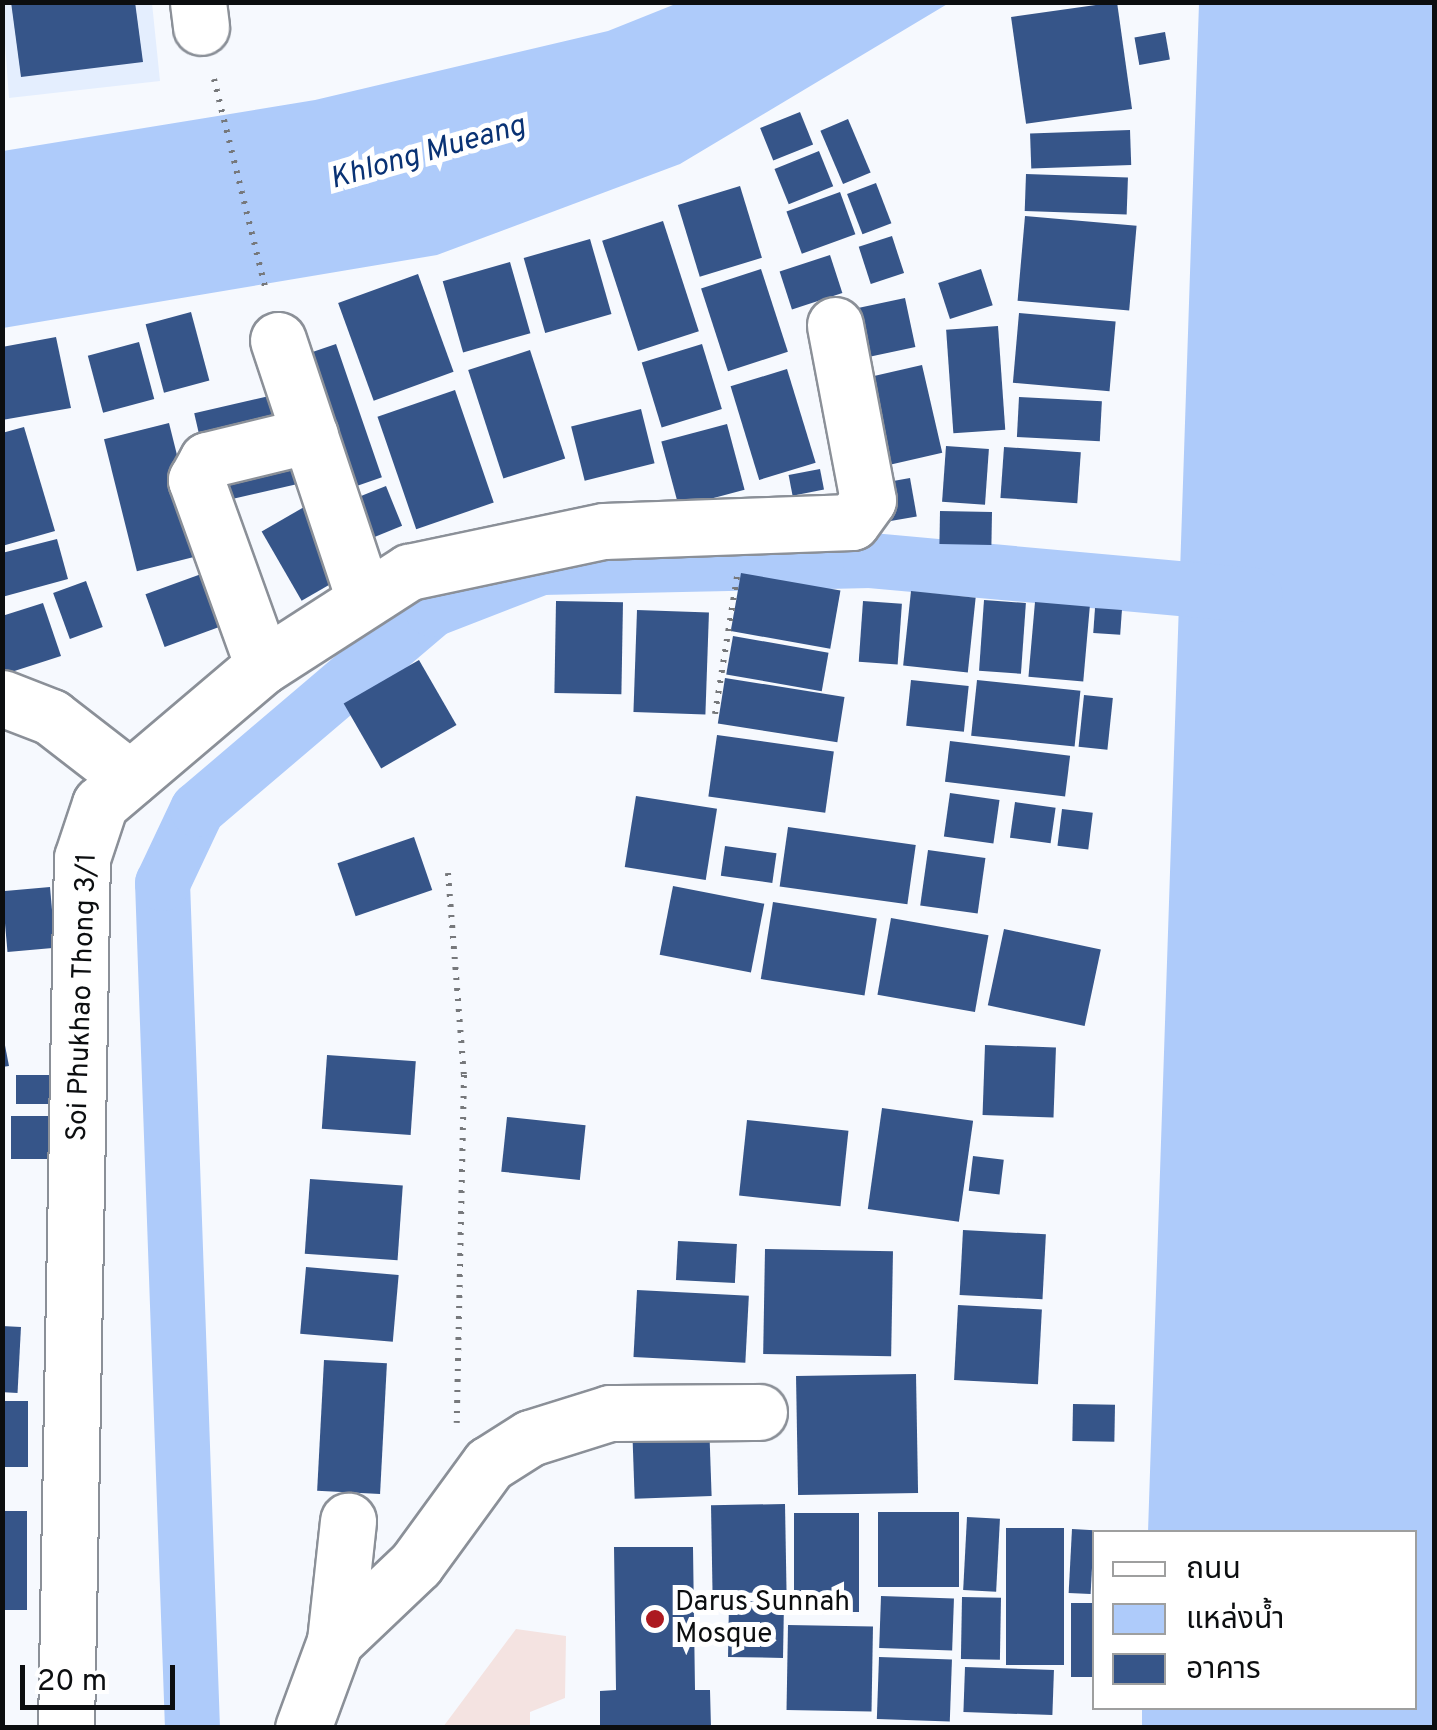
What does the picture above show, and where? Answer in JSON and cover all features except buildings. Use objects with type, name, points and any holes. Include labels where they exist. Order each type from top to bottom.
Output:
[{"type":"street","name":"Soi Phukhao Thong 3/1","points":[[66,1728],[82,858],[100,804],[262,666],[363,596],[409,572],[604,531],[852,522],[868,500],[836,326]]},
{"type":"street","points":[[278,340],[363,596]]},
{"type":"street","points":[[262,666],[196,480],[206,460],[310,435]]},
{"type":"street","points":[[2,698],[51,717],[130,778]]},
{"type":"street","points":[[335,1640],[416,1564],[456,1500],[488,1464],[568,1422],[610,1412],[759,1412]]},
{"type":"street","points":[[303,1728],[335,1640],[348,1521]]},
{"type":"path","points":[[200,15],[278,340]]},
{"type":"path","points":[[715,714],[739,562]]},
{"type":"path","points":[[448,873],[464,1075],[456,1500]]},
{"type":"shaded area","points":[[2,3],[152,3],[160,81],[9,98]]},
{"type":"shaded area","points":[[516,1629],[566,1636],[565,1698],[530,1712],[530,1727],[443,1727]]},
{"type":"water","name":"Khlong Mueang","points":[[678,3],[949,3],[680,164],[437,255],[3,328],[3,151],[315,100],[608,31]]},
{"type":"water","points":[[1199,3],[1434,3],[1434,1727],[1142,1727],[1142,1710],[1417,1710],[1417,1530],[1148,1530]]},
{"type":"waterway","points":[[192,1728],[162,883],[197,809],[432,609],[541,567],[870,560],[1254,595]]},
{"type":"place","name":"Darus Sunnah Mosque","points":[[655,1619]]}]
